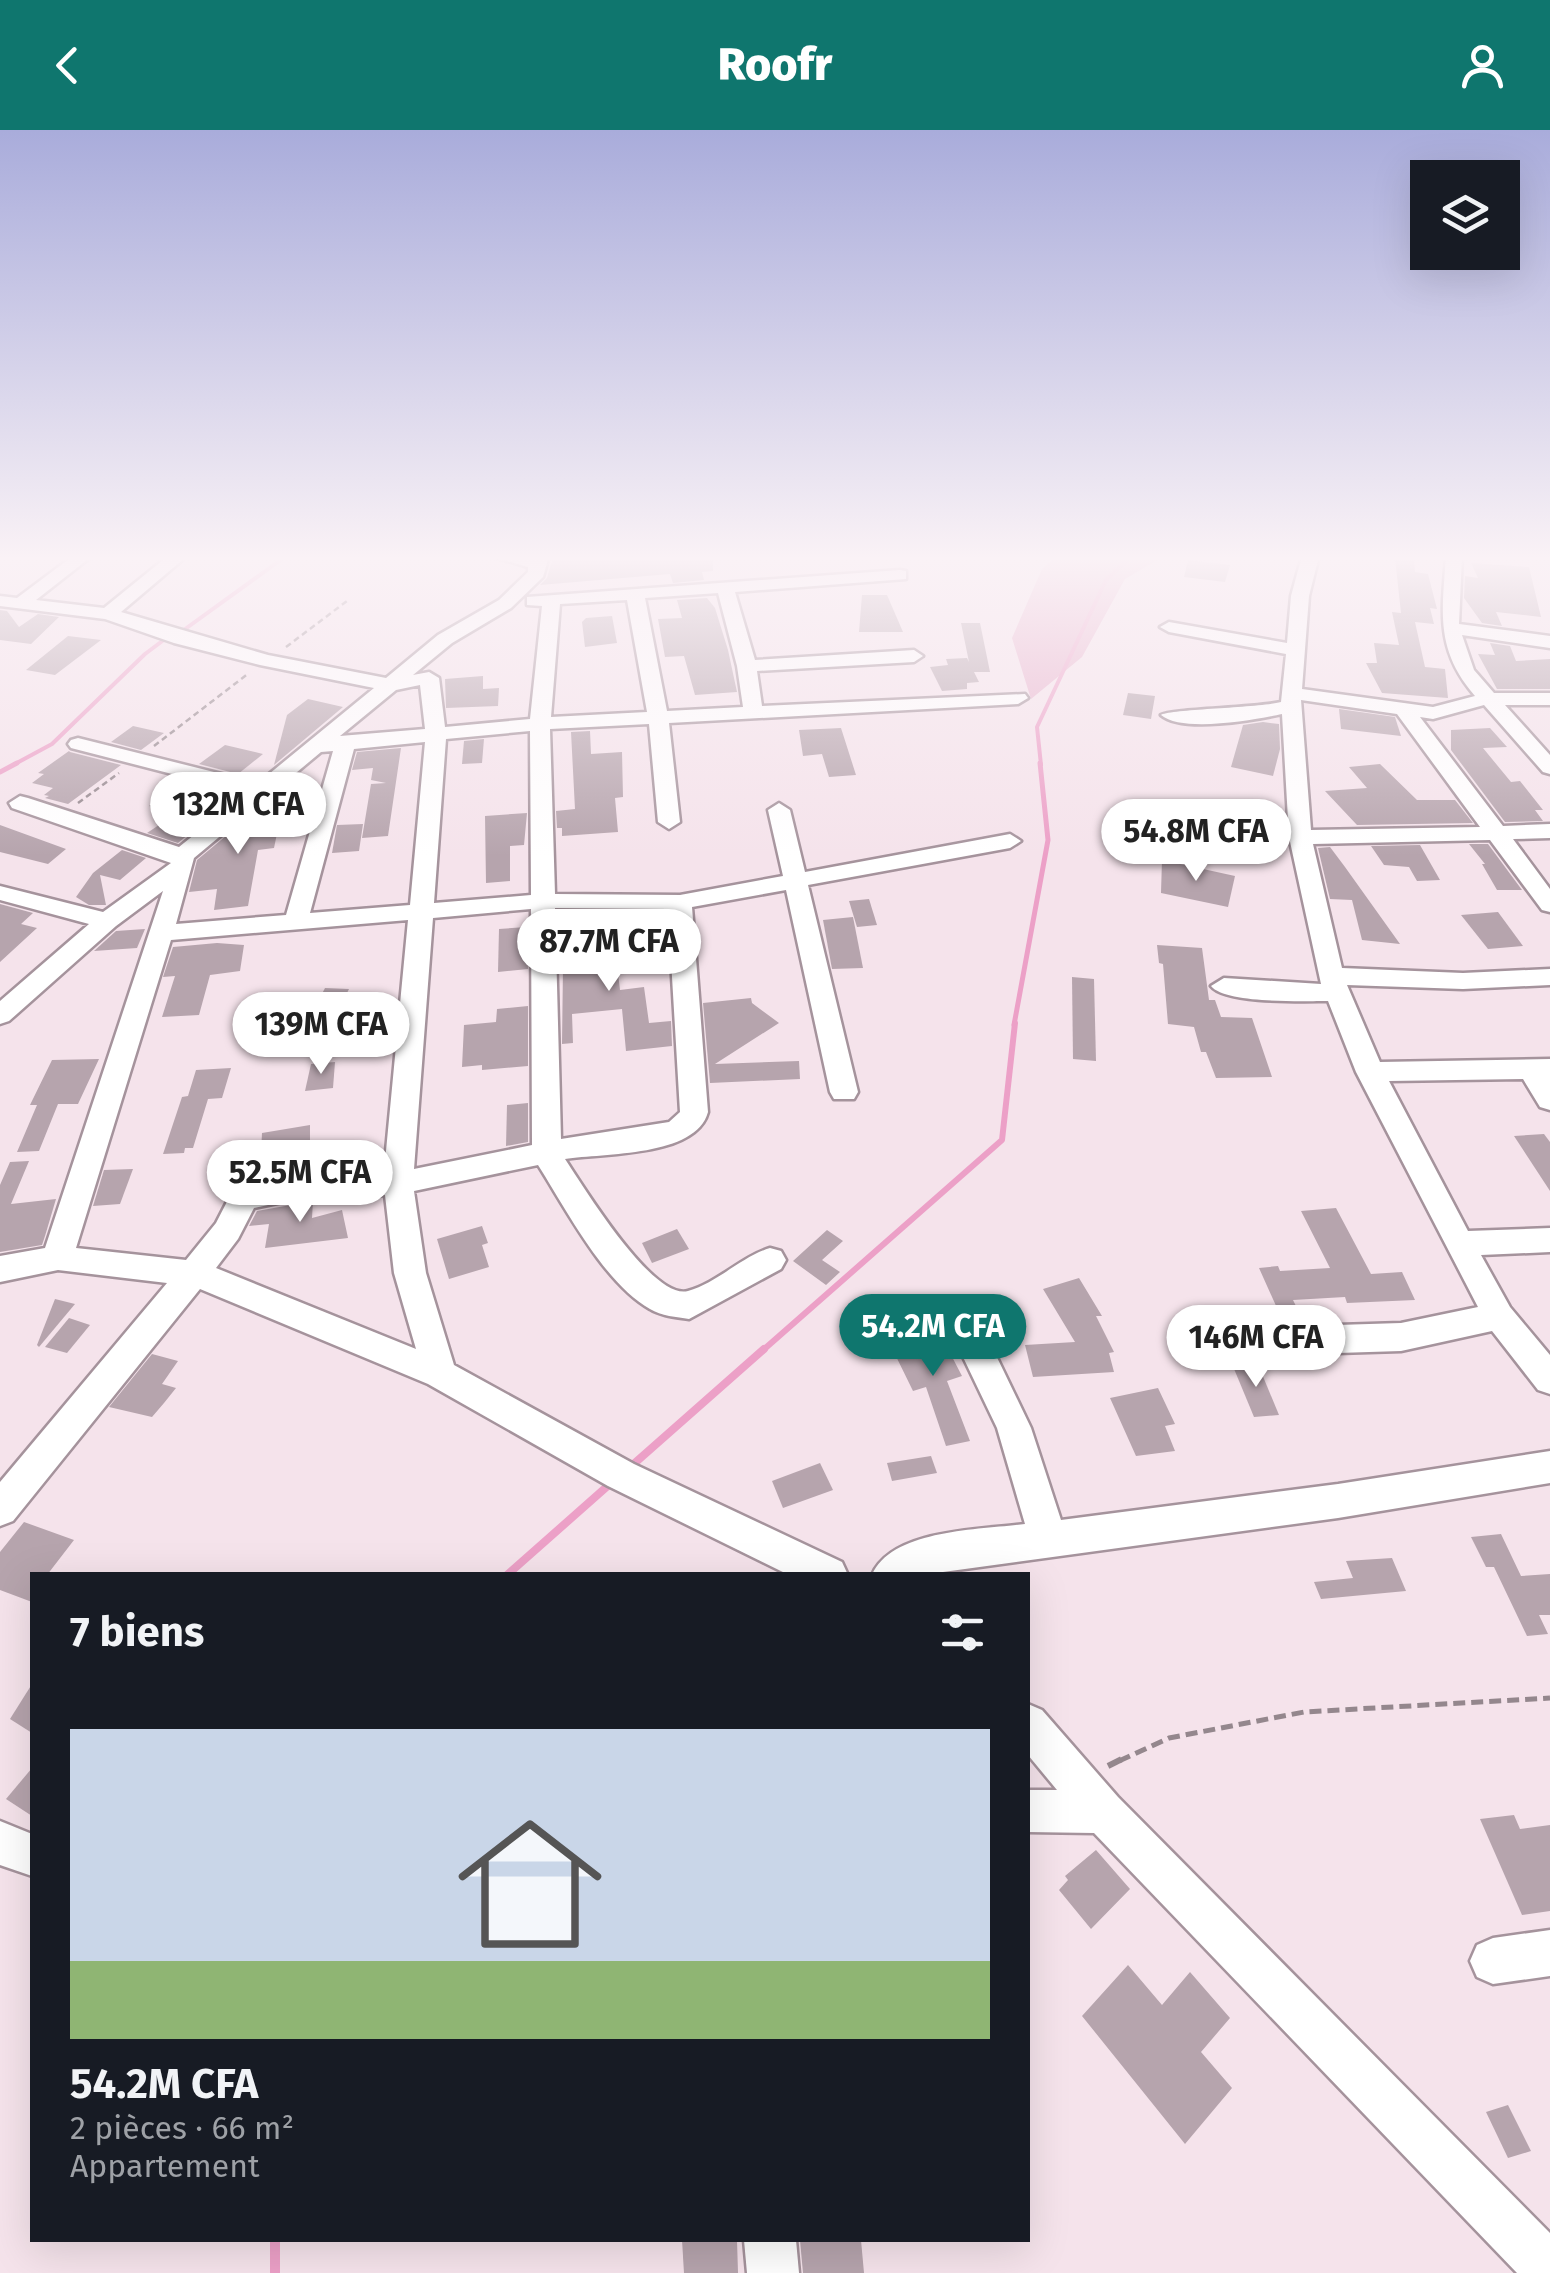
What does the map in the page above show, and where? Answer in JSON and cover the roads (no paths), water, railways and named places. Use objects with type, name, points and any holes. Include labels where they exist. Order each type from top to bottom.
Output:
[{"type":"street","points":[[251,656],[389,686],[429,678],[436,734],[398,1182],[410,1273],[440,1374]]},
{"type":"street","points":[[4,1006],[426,656]]},
{"type":"street","points":[[546,656],[540,724],[547,1155],[597,1232],[631,1273],[661,1300],[690,1306],[770,1260]]},
{"type":"street","points":[[647,656],[658,717],[668,822]]},
{"type":"street","points":[[745,656],[753,711]]},
{"type":"street","points":[[748,666],[914,656]]},
{"type":"street","points":[[1294,656],[1292,699],[1300,837],[1335,984],[1370,1072],[1459,1244],[1499,1316],[1550,1380]]},
{"type":"street","points":[[1460,656],[1465,672],[1485,699],[1550,768]]},
{"type":"street","points":[[319,746],[540,724],[1018,698]]},
{"type":"street","points":[[1171,715],[1226,719],[1254,716],[1292,699],[1433,712],[1485,699],[1550,699]]},
{"type":"street","points":[[1405,711],[1550,904]]},
{"type":"street","points":[[296,921],[346,741]]},
{"type":"street","points":[[78,744],[260,790]]},
{"type":"street","points":[[20,803],[183,861]]},
{"type":"street","points":[[779,810],[844,1092]]},
{"type":"street","points":[[1300,837],[1550,831]]},
{"type":"street","points":[[163,933],[542,901],[680,902],[1010,841]]},
{"type":"street","points":[[58,1258],[183,861]]},
{"type":"street","points":[[0,894],[108,920]]},
{"type":"street","points":[[0,1509],[194,1273],[227,1230],[243,1200],[264,1191],[398,1182],[588,1145],[675,1134],[691,1123],[691,1059],[680,902]]},
{"type":"street","points":[[1224,986],[1286,993],[1335,984],[1550,977]]},
{"type":"street","points":[[1370,1072],[1541,1069],[1550,1100]]},
{"type":"street","points":[[1459,1244],[1550,1240]]},
{"type":"street","points":[[6,1275],[58,1258],[194,1273],[440,1374],[621,1475],[822,1572]]},
{"type":"street","points":[[1274,1342],[1401,1336],[1499,1316]]},
{"type":"street","points":[[980,1356],[1014,1428],[1048,1538]]},
{"type":"street","points":[[894,1572],[910,1559],[1338,1501],[1550,1467]]},
{"type":"street","points":[[1030,1726],[1089,1796],[1550,2270]]},
{"type":"street","points":[[1030,1811],[1089,1796]]},
{"type":"street","points":[[0,1843],[30,1854]]},
{"type":"street","points":[[1494,1961],[1550,1953]]},
{"type":"street","points":[[770,2242],[773,2273]]},
{"type":"waterway","points":[[13,765],[52,744],[143,656]]},
{"type":"waterway","points":[[1041,765],[1037,727],[1070,656]]},
{"type":"waterway","points":[[0,772],[17,763]]},
{"type":"waterway","points":[[1014,1025],[1048,840],[1040,763]]},
{"type":"waterway","points":[[761,1352],[1002,1140],[1015,1023]]},
{"type":"waterway","points":[[628,1469],[764,1349]]},
{"type":"waterway","points":[[510,1572],[611,1483]]},
{"type":"waterway","points":[[275,2242],[275,2273]]}]
